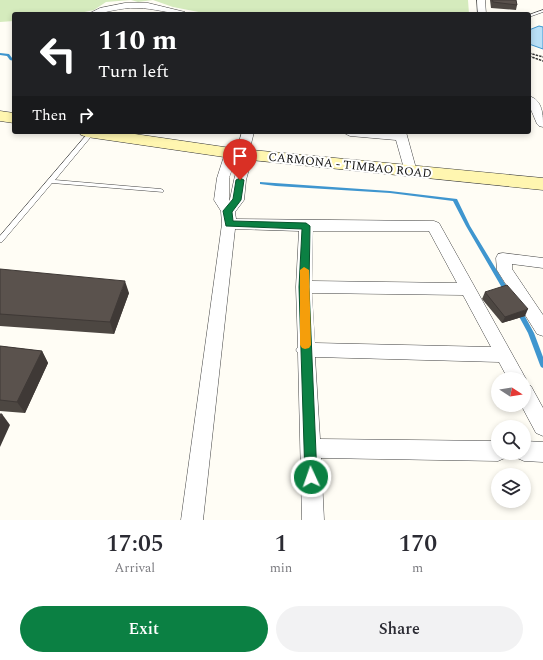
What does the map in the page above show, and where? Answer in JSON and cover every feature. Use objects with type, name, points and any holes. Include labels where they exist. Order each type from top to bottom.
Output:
[{"type":"main road","points":[[0,116],[12,118]]},
{"type":"main road","name":"CARMONA - TIMBAO ROAD","points":[[103,134],[240,154],[543,184]]},
{"type":"street","points":[[481,0],[482,12]]},
{"type":"street","points":[[127,12],[133,4]]},
{"type":"street","points":[[96,12],[112,5],[133,4],[147,4],[158,10],[170,12]]},
{"type":"street","points":[[531,100],[536,104],[542,121]]},
{"type":"street","points":[[228,218],[221,200],[223,178],[240,154],[247,134]]},
{"type":"street","points":[[384,134],[401,135],[411,172]]},
{"type":"street","points":[[192,520],[228,218],[237,200],[240,180],[240,154]]},
{"type":"street","points":[[228,218],[306,226],[434,226],[512,372]]},
{"type":"street","points":[[306,226],[304,287],[313,520]]},
{"type":"street","points":[[543,262],[503,258],[505,270],[537,312],[543,328]]},
{"type":"street","points":[[304,287],[468,289]]},
{"type":"street","points":[[306,350],[503,355]]},
{"type":"street","points":[[531,405],[543,427]]},
{"type":"street","points":[[310,448],[491,451]]},
{"type":"street","points":[[531,451],[543,452]]},
{"type":"lane","points":[[531,15],[543,11]]},
{"type":"lane","points":[[0,240],[87,134]]},
{"type":"lane","points":[[49,181],[161,191]]},
{"type":"path","points":[[531,54],[543,57]]},
{"type":"path","points":[[531,57],[543,61]]},
{"type":"green space","points":[[0,0],[131,0],[106,2],[94,10],[84,12],[12,12],[12,21],[0,22]]},
{"type":"green space","points":[[131,0],[153,0],[138,2]]},
{"type":"green space","points":[[153,0],[468,0],[469,12],[199,12],[173,7]]},
{"type":"water","points":[[539,26],[543,27],[543,49],[531,45],[531,29]]},
{"type":"building","points":[[492,0],[516,0],[517,5],[493,2]]},
{"type":"building","points":[[0,269],[125,281],[110,322],[0,314]]},
{"type":"building","points":[[507,285],[528,309],[505,317],[485,292]]},
{"type":"building","points":[[0,346],[42,351],[17,402],[0,400]]},
{"type":"waterway","points":[[0,54],[8,55],[12,59]]},
{"type":"waterway","points":[[262,183],[390,192],[455,200],[468,226],[507,292]]},
{"type":"waterway","points":[[519,311],[531,333],[543,365]]},
{"type":"slow traffic","points":[[304,270],[305,345]]},
{"type":"route","points":[[240,180],[237,200],[228,211],[229,224],[306,226],[304,287],[311,477]]}]
